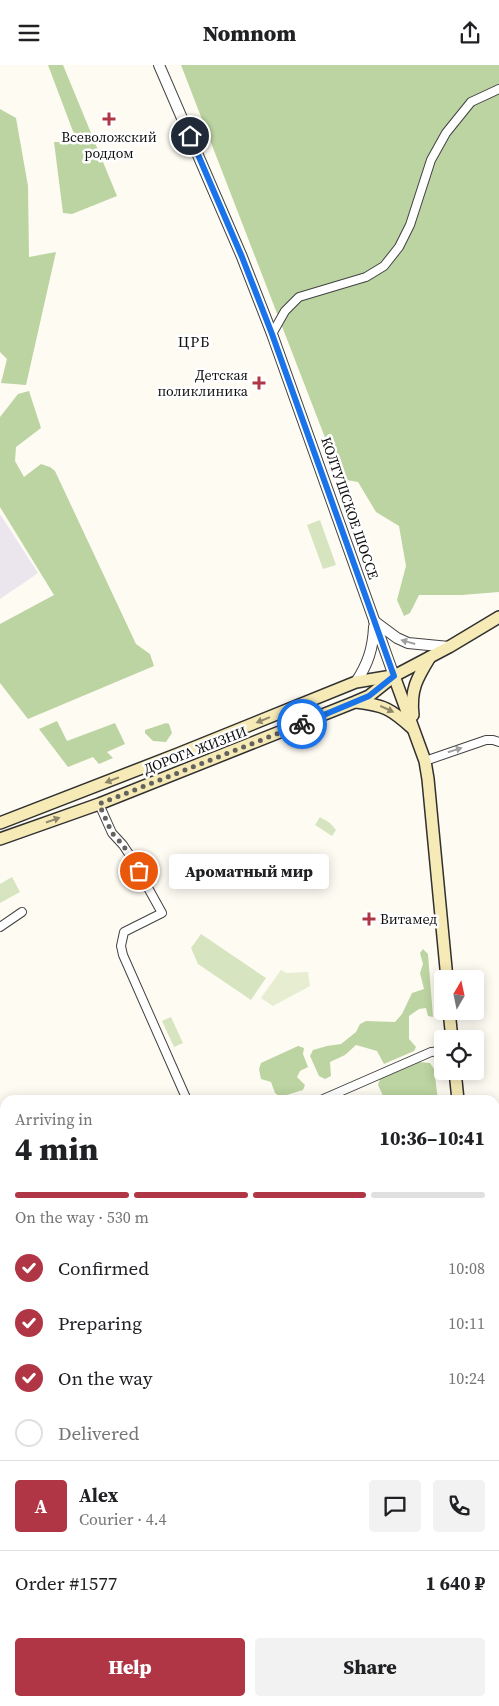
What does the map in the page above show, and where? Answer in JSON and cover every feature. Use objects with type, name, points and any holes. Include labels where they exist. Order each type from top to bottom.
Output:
[{"type":"main road","name":"ДОРОГА ЖИЗНИ","points":[[0,839],[99,804],[369,696],[394,676],[449,647],[499,617]]},
{"type":"main road","points":[[414,729],[413,689],[417,677],[430,657]]},
{"type":"main road","name":"ДОРОГА ЖИЗНИ","points":[[0,823],[356,682],[394,676]]},
{"type":"main road","name":"КОЛТУШСКОЕ ШОССЕ","points":[[394,676],[425,761],[435,837],[446,970]]},
{"type":"main road","points":[[355,702],[376,704],[386,708],[397,714],[414,729]]},
{"type":"main road","points":[[456,1080],[457,1095]]},
{"type":"street","name":"КОЛТУШСКОЕ ШОССЕ","points":[[159,65],[242,257],[272,334],[394,676]]},
{"type":"street","points":[[272,334],[285,311],[299,297],[366,277],[384,266],[399,247],[410,225],[432,160],[446,133],[471,102],[499,89]]},
{"type":"street","points":[[374,621],[397,638],[408,643],[449,647]]},
{"type":"street","points":[[356,682],[365,669],[371,654],[374,621]]},
{"type":"street","points":[[425,761],[486,740],[499,742]]},
{"type":"street","points":[[99,804],[112,833],[131,857],[162,913],[124,932],[121,946],[123,955],[185,1095]]},
{"type":"street","points":[[0,927],[22,912]]},
{"type":"street","points":[[332,1095],[434,1052]]},
{"type":"shaded area","points":[[0,514],[38,573],[0,599]]},
{"type":"green space","points":[[48,65],[63,65],[117,196],[72,214],[63,213],[54,142],[77,142]]},
{"type":"green space","points":[[181,65],[499,65],[499,592],[462,595],[419,595],[410,613],[404,616],[397,600],[406,566],[399,526],[376,512],[358,482],[341,479]]},
{"type":"green space","points":[[0,109],[16,118],[28,186],[29,257],[56,252],[26,385],[1,383],[7,359],[0,352]]},
{"type":"green space","points":[[29,391],[41,428],[16,447],[15,461],[24,477],[41,464],[55,471],[136,644],[150,654],[154,666],[28,719],[0,683],[0,624],[54,595],[0,507],[0,417],[18,394]]},
{"type":"green space","points":[[320,520],[336,565],[323,569],[307,525]]},
{"type":"green space","points":[[57,721],[67,741],[115,723],[125,744],[107,752],[113,758],[99,764],[93,757],[68,767],[39,729]]},
{"type":"green space","points":[[166,723],[169,724],[172,733],[166,742],[153,741],[145,733],[145,730]]},
{"type":"green space","points":[[320,817],[330,823],[336,830],[332,836],[315,825]]},
{"type":"green space","points":[[12,877],[20,892],[0,903],[0,884]]},
{"type":"green space","points":[[201,934],[266,978],[251,1000],[198,964],[191,948]]},
{"type":"green space","points":[[423,949],[428,954],[433,1017],[428,1016],[426,1008],[419,1009],[409,1016],[409,1039],[416,1047],[414,1051],[384,1064],[377,1051],[356,1045],[345,1055],[330,1062],[331,1076],[325,1079],[319,1076],[310,1056],[313,1050],[341,1044],[356,1032],[360,1024],[366,1021],[395,1022],[402,1014],[412,993],[424,989],[420,973],[423,964],[420,953]]},
{"type":"green space","points":[[281,970],[286,973],[308,972],[310,986],[273,1006],[261,998]]},
{"type":"green space","points":[[171,1017],[183,1043],[174,1047],[162,1021]]},
{"type":"green space","points":[[298,1046],[304,1048],[303,1054],[308,1067],[300,1071],[297,1077],[305,1085],[303,1090],[287,1095],[278,1095],[271,1082],[261,1079],[259,1069],[261,1063]]},
{"type":"green space","points":[[418,1062],[430,1063],[434,1069],[437,1095],[383,1095],[378,1085],[380,1079]]},
{"type":"way so far","points":[[139,871],[123,845],[112,833],[99,804],[302,724]]},
{"type":"place","name":"Всеволожский роддом","points":[[109,119]]},
{"type":"place","name":"Детская поликлиника","points":[[259,383]]},
{"type":"place","name":"Ароматный мир","points":[[139,871]]},
{"type":"place","name":"Витамед","points":[[369,919]]},
{"type":"district","name":"ЦРБ","points":[[194,342]]},
{"type":"route","points":[[190,136],[242,257],[272,334],[394,676],[369,696],[302,724]]}]
